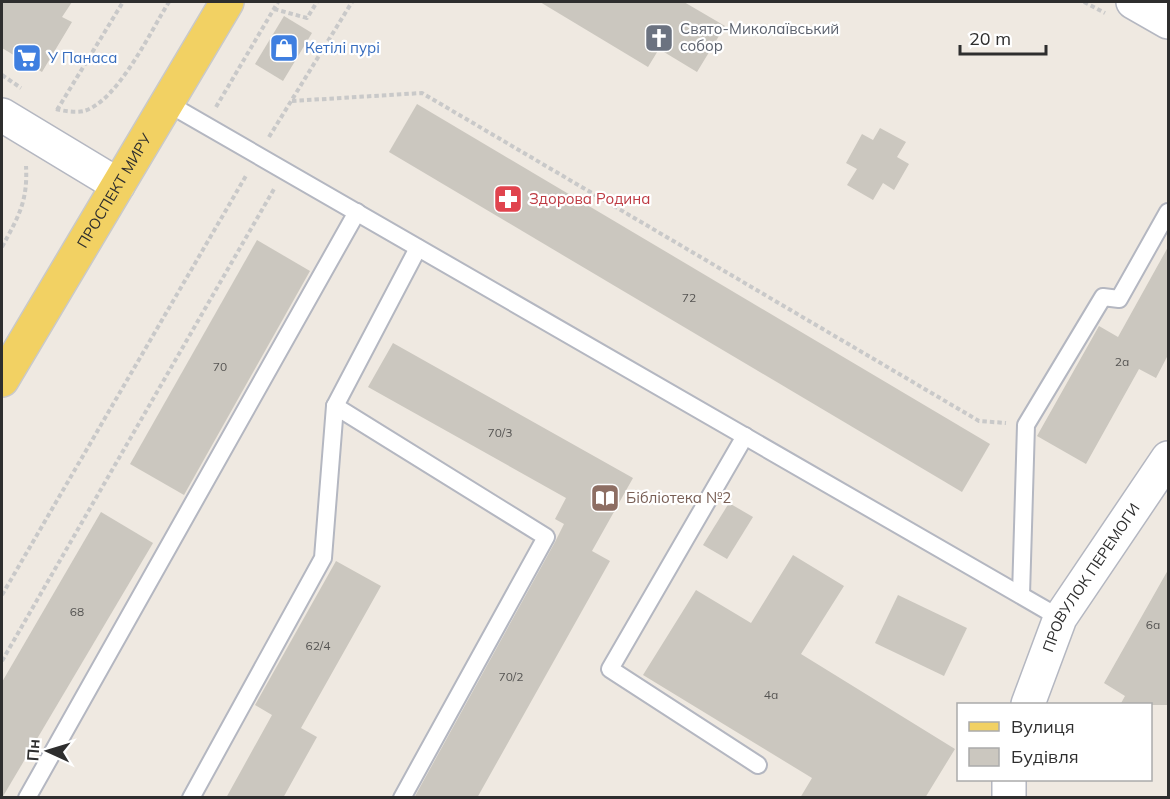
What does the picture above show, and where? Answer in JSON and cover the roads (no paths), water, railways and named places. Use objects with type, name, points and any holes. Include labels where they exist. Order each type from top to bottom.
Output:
[{"type":"main road","name":"ПРОСПЕКТ МИРУ","points":[[2,380],[227,2]]},
{"type":"street","points":[[1133,2],[1168,22]]},
{"type":"street","points":[[1154,2],[1168,10]]},
{"type":"street","points":[[2,115],[117,185]]},
{"type":"street","name":"ПРОВУЛОК ПЕРЕМОГИ","points":[[1029,703],[1060,618],[1168,458]]},
{"type":"street","points":[[1009,781],[1009,798]]},
{"type":"lane","points":[[167,103],[1060,618]]},
{"type":"lane","points":[[27,798],[357,212]]},
{"type":"lane","points":[[1021,595],[1026,425],[1103,297],[1119,298],[1168,212]]},
{"type":"lane","points":[[191,798],[323,558],[335,406],[418,248]]},
{"type":"lane","points":[[335,406],[546,537],[402,798]]},
{"type":"lane","points":[[745,436],[610,669],[758,765]]},
{"type":"place","name":"Свято-Миколаївський собор","points":[[659,38]]},
{"type":"place","name":"Кетілі пурі","points":[[284,48]]},
{"type":"place","name":"У Панаса","points":[[27,58]]},
{"type":"place","name":"Здорова Родина","points":[[508,199]]},
{"type":"place","name":"Бібліотека №2","points":[[605,498]]}]
